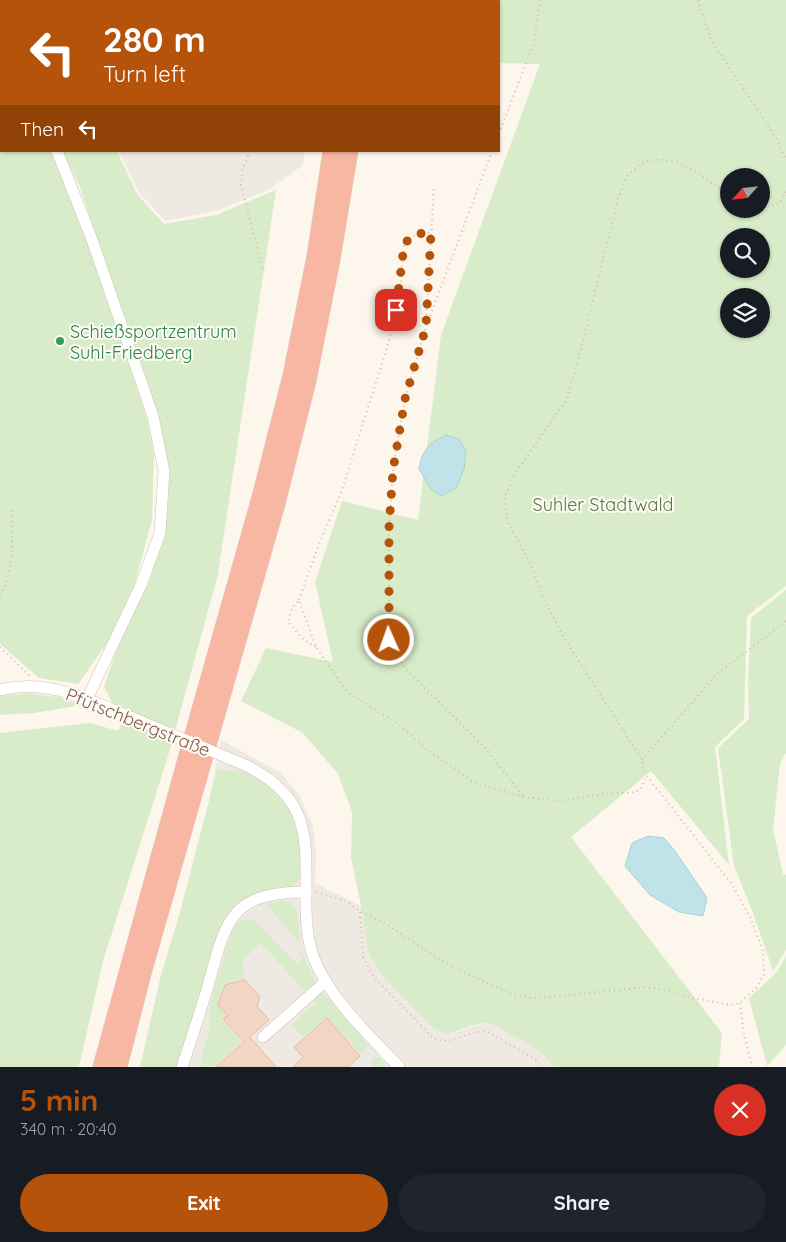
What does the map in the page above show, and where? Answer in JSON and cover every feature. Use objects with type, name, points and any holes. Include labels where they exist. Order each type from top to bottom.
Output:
[{"type":"highway","points":[[102,1067],[261,498],[292,375],[316,256],[332,152]]},
{"type":"highway","points":[[118,1067],[143,970],[276,504],[307,380],[331,260],[349,152]]},
{"type":"street","points":[[58,152],[91,237],[153,416],[164,472],[160,534],[141,584],[87,699]]},
{"type":"street","name":"Pfütschbergstraße","points":[[0,690],[49,687],[87,699],[245,765],[270,780],[282,790],[291,801],[303,828],[306,847],[306,922],[309,940],[318,969],[354,1018],[399,1067]]},
{"type":"street","points":[[182,1067],[201,1010],[222,935],[228,922],[238,910],[264,896],[284,892],[306,892]]},
{"type":"street","points":[[263,1037],[326,982]]},
{"type":"path","points":[[500,131],[534,42],[540,0]]},
{"type":"path","points":[[698,0],[711,40],[780,144],[786,160]]},
{"type":"path","points":[[250,152],[242,171],[240,185],[263,270]]},
{"type":"path","points":[[492,152],[426,327],[405,399],[393,470],[389,527],[389,640],[403,666],[485,748],[524,797]]},
{"type":"path","points":[[306,892],[320,892],[346,901],[449,964],[510,993],[531,998],[644,987],[666,990],[692,998],[731,1005],[740,1003],[756,988],[764,975],[763,950],[750,917],[731,882],[647,776],[643,769],[642,760],[565,639],[547,605],[531,565],[507,521],[505,497],[514,475],[567,398],[618,199],[627,176],[639,165],[656,159],[676,162],[698,173],[720,189]]},
{"type":"path","points":[[426,327],[434,187]]},
{"type":"path","points":[[770,207],[780,203],[786,192]]},
{"type":"path","points":[[316,648],[302,638],[288,622],[292,608],[299,600],[319,544],[341,493],[389,341],[400,290],[404,246],[415,234],[431,233]]},
{"type":"path","points":[[0,595],[10,572],[11,509]]},
{"type":"path","points":[[299,600],[316,648],[347,692],[396,724],[428,751],[473,782],[524,797],[560,801],[611,793],[630,793],[640,790],[647,776]]},
{"type":"path","points":[[642,760],[716,675],[786,621]]},
{"type":"path","points":[[0,647],[25,670],[39,687]]},
{"type":"path","points":[[360,910],[363,956],[373,976],[434,1039],[448,1041],[476,1032],[486,1031],[535,1059],[541,1067]]},
{"type":"path","points":[[740,1003],[744,1034],[752,1067]]},
{"type":"shaded area","points":[[119,152],[305,152],[303,165],[270,189],[217,211],[165,221],[139,193]]},
{"type":"shaded area","points":[[221,740],[281,773],[300,796],[313,826],[316,851],[315,883],[361,906],[368,951],[378,971],[434,1029],[448,1034],[488,1022],[539,1050],[554,1067],[157,1067]]},
{"type":"green space","name":"Suhler Stadtwald","points":[[500,0],[786,0],[786,586],[747,616],[744,719],[715,747],[729,865],[651,771],[571,837],[722,1033],[719,1067],[554,1067],[539,1050],[488,1022],[448,1034],[434,1029],[378,971],[368,951],[351,857],[352,812],[338,774],[303,733],[241,701],[266,648],[333,662],[315,582],[342,501],[418,520],[441,335],[540,64],[500,63]]},
{"type":"green space","name":"Schießsportzentrum Suhl-Friedberg","points":[[0,152],[51,152],[95,263],[147,419],[154,455],[152,520],[134,586],[107,643],[78,684],[39,678],[0,644]]},
{"type":"green space","points":[[62,152],[117,152],[137,194],[164,224],[216,215],[276,190],[218,573],[219,571],[168,756],[103,961],[79,1067],[0,1067],[0,733],[90,723],[118,731],[122,723],[104,686],[124,629],[150,580],[165,527],[158,418],[79,185]]},
{"type":"green space","points":[[786,590],[786,753],[780,764],[773,829],[783,874],[786,875],[786,950],[773,971],[734,866],[718,748],[749,719],[748,677],[751,618]]},
{"type":"green space","points":[[26,693],[58,697],[82,705],[34,713],[0,715],[0,696]]},
{"type":"green space","points":[[217,770],[244,771],[274,790],[291,813],[300,837],[302,875],[297,883],[290,887],[260,892],[237,903],[223,919],[178,1067],[140,1067],[161,975],[180,912]]},
{"type":"green space","points":[[285,900],[296,907],[301,945],[267,905],[268,903]]},
{"type":"green space","points":[[248,919],[257,922],[297,964],[303,959],[299,954],[302,952],[316,984],[306,993],[261,943],[242,961],[245,979],[224,984],[218,1005],[227,1016],[222,1020],[242,1042],[214,1067],[201,1067],[202,1055],[210,1030],[210,1005],[229,939],[234,927],[240,921]]},
{"type":"green space","points":[[786,956],[786,1045],[767,1066],[749,998],[776,973]]},
{"type":"green space","points":[[322,991],[369,1046],[361,1054],[326,1017],[303,1037],[292,1024],[315,1004],[312,1000]]},
{"type":"green space","points":[[375,1057],[379,1057],[384,1063],[382,1067],[375,1067],[371,1061]]},
{"type":"water","points":[[446,435],[459,439],[466,452],[464,469],[456,488],[441,496],[430,488],[419,469],[427,448]]},
{"type":"water","points":[[648,836],[664,838],[675,851],[707,898],[703,916],[679,912],[650,895],[625,866],[632,843]]},
{"type":"building","points":[[245,980],[260,997],[257,1006],[269,1020],[250,1037],[276,1067],[216,1067],[244,1042],[223,1019],[228,1016],[218,1005],[225,985]]},
{"type":"building","points":[[327,1018],[360,1056],[348,1067],[293,1067],[303,1057],[294,1047]]},
{"type":"place","name":"Schießsportzentrum Suhl-Friedberg","points":[[60,341]]},
{"type":"route","points":[[389,640],[389,527],[393,470],[405,399],[426,327],[431,233],[415,234],[410,237],[404,246],[396,310]]}]
